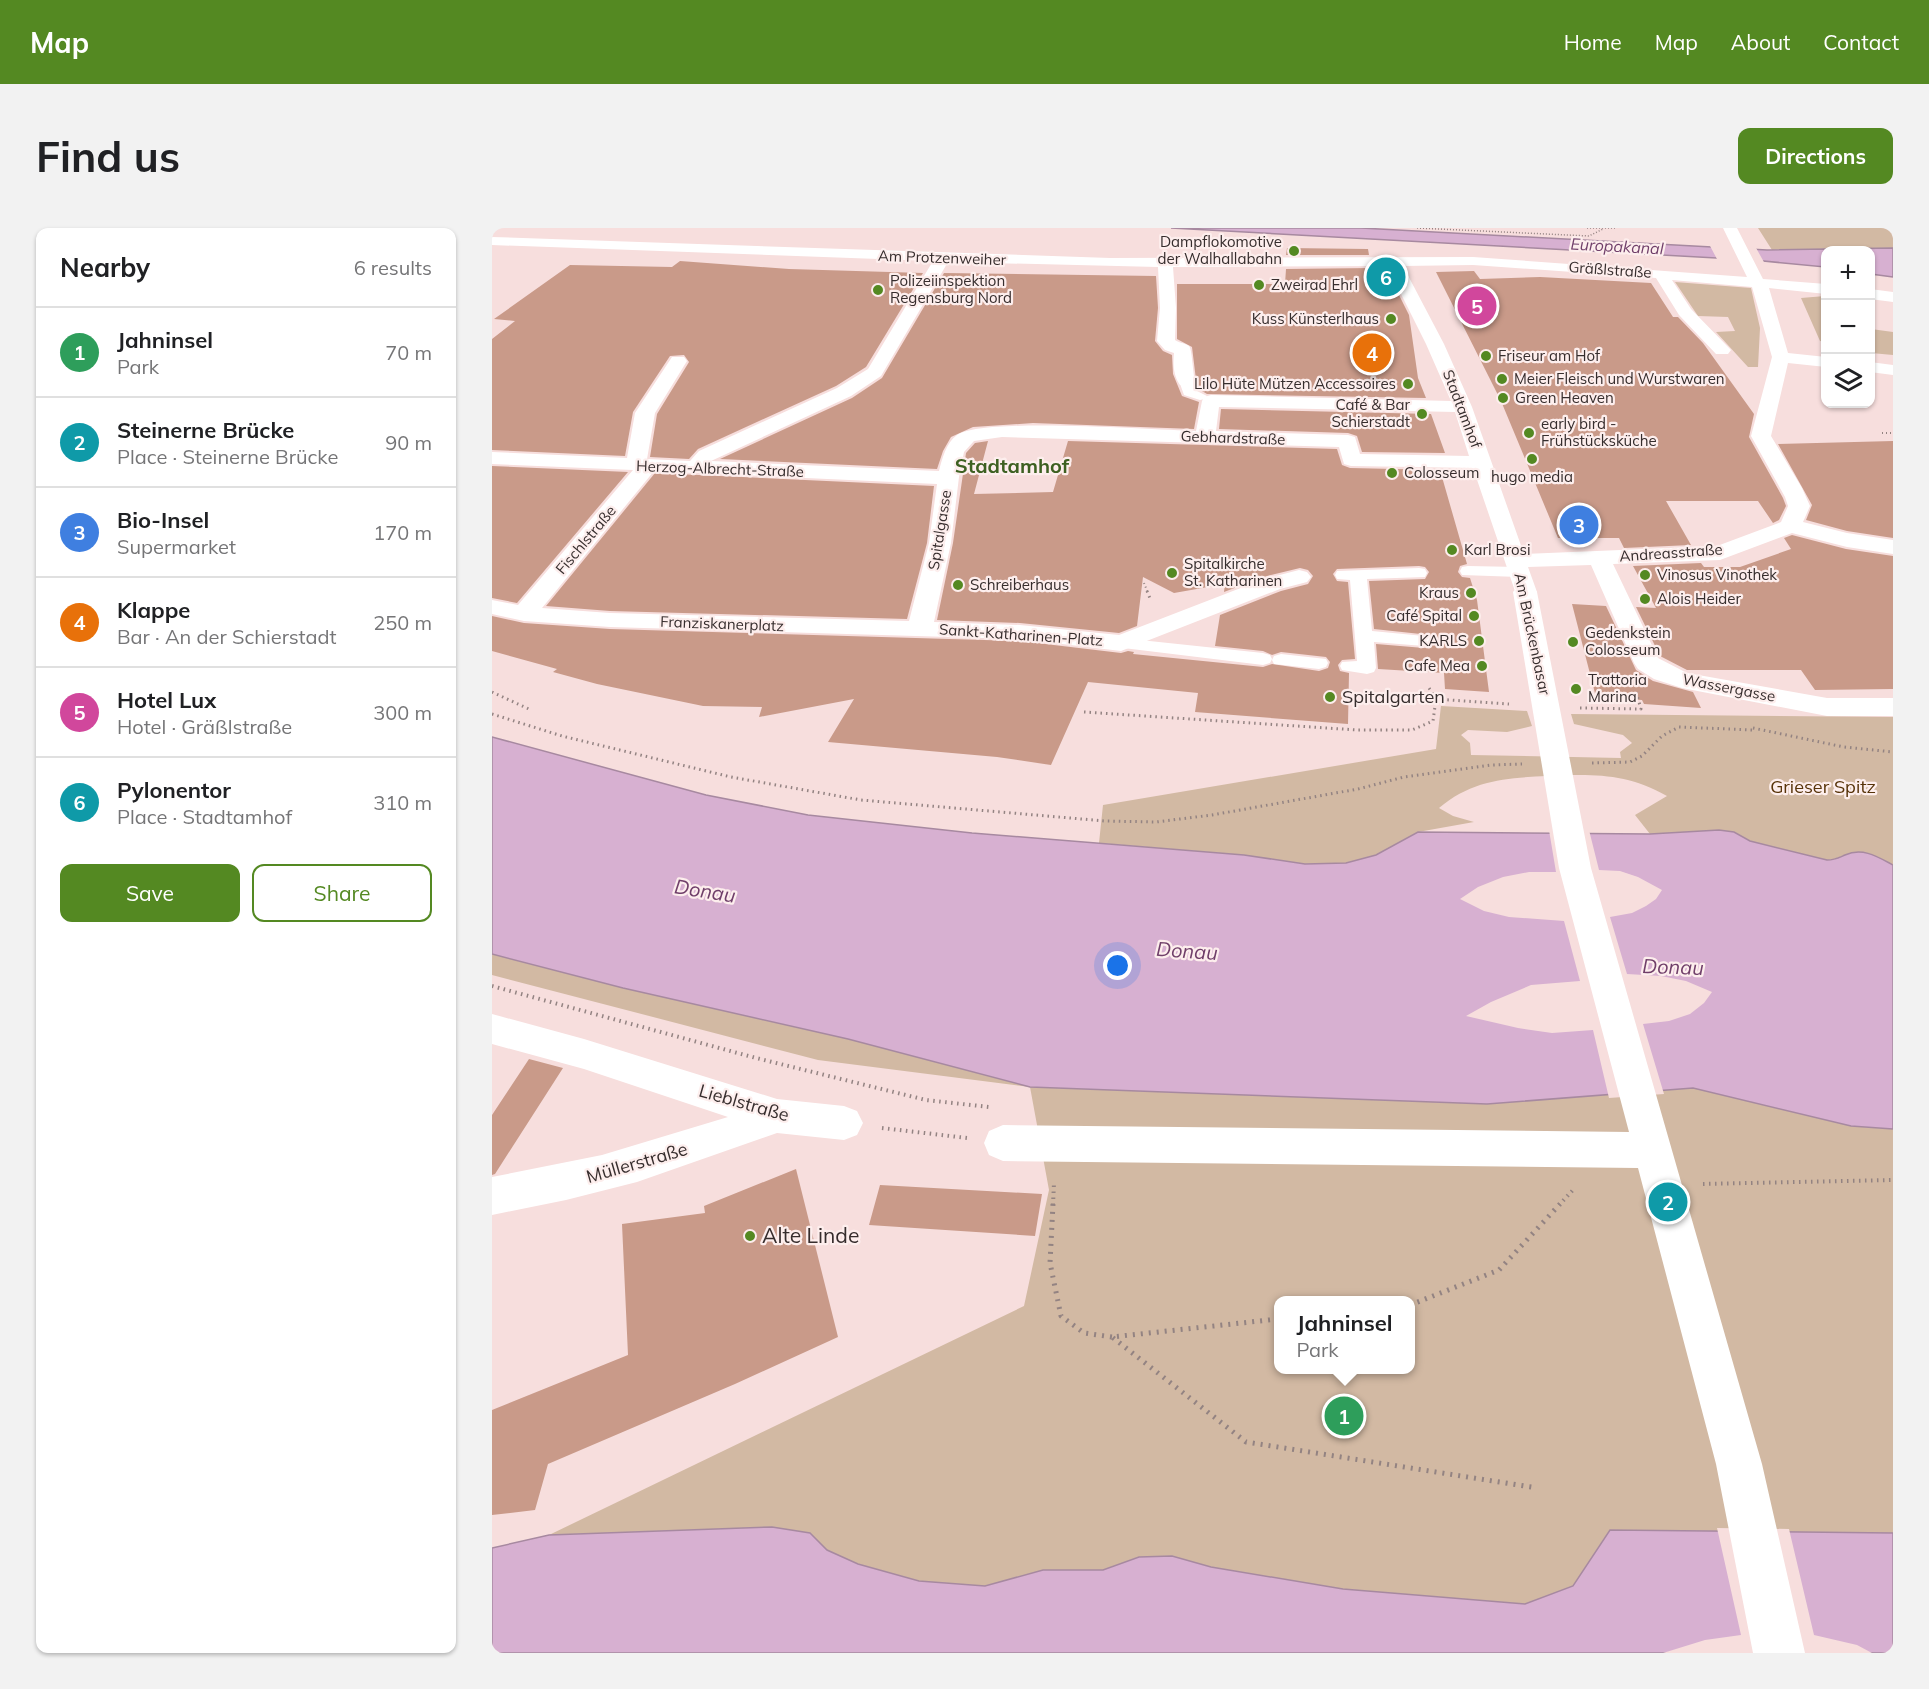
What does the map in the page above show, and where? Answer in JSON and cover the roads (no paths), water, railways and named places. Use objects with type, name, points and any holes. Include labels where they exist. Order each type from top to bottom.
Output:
[{"type":"street","points":[[1730,228],[1762,291],[1781,357],[1761,436],[1766,448],[1796,495],[1799,507],[1790,526],[1847,540],[1893,547]]},
{"type":"street","name":"Am Protzenweiher","points":[[492,242],[942,259],[1165,264],[1393,262]]},
{"type":"street","points":[[694,468],[706,455],[844,392],[876,372],[942,259]]},
{"type":"street","name":"Gräßlstraße","points":[[1393,262],[1473,261],[1661,274],[1821,289]]},
{"type":"street","name":"Stadtamhof","points":[[1393,262],[1435,344],[1463,407],[1462,429],[1482,462],[1520,575]]},
{"type":"street","points":[[1165,264],[1168,308],[1166,341],[1171,346],[1183,350],[1182,368],[1186,381]]},
{"type":"street","points":[[1661,274],[1684,312],[1722,351]]},
{"type":"street","points":[[1875,295],[1893,297]]},
{"type":"street","points":[[1781,357],[1821,361]]},
{"type":"street","points":[[642,465],[645,413],[678,361]]},
{"type":"street","points":[[1875,368],[1893,370]]},
{"type":"street","points":[[1205,437],[1206,399],[1463,407]]},
{"type":"street","points":[[1343,404],[1350,432],[1351,460],[1482,462]]},
{"type":"street","name":"Gebhardstraße","points":[[968,438],[1002,431],[1205,437],[1350,432]]},
{"type":"street","name":"Spitalgasse","points":[[920,628],[942,532],[948,478],[957,445],[968,438]]},
{"type":"street","name":"Herzog-Albrecht-Straße","points":[[492,458],[948,478]]},
{"type":"street","name":"Fischlstraße","points":[[524,614],[642,465]]},
{"type":"street","name":"Andreasstraße","points":[[1520,575],[1599,558],[1720,553],[1790,526]]},
{"type":"street","name":"Wassergasse","points":[[1599,558],[1647,663],[1663,673],[1682,680],[1827,707],[1893,707]]},
{"type":"street","name":"Am Brückenbasar","points":[[1520,575],[1547,707],[1575,868],[1739,1464],[1779,1653]]},
{"type":"street","name":"Sankt-Katharinen-Platz","points":[[920,628],[1020,632],[1121,643],[1272,584],[1299,577]]},
{"type":"street","name":"Franziskanerplatz","points":[[492,607],[524,614],[709,625],[920,628]]},
{"type":"street","name":"Lieblstraße","points":[[492,1029],[584,1054],[777,1116],[844,1123]]},
{"type":"street","name":"Müllerstraße","points":[[492,1196],[552,1186],[637,1165],[701,1145],[777,1116]]},
{"type":"street","points":[[1003,1143],[1651,1150]]},
{"type":"lane","points":[[1186,381],[1189,392],[1206,399]]},
{"type":"lane","points":[[1468,571],[1520,575]]},
{"type":"lane","points":[[1358,667],[1366,636],[1350,575],[1419,573]]},
{"type":"lane","points":[[1366,636],[1424,640]]},
{"type":"lane","name":"Sankt-Katharinen-Platz","points":[[1121,643],[1319,663]]},
{"type":"water","name":"Europakanal","points":[[1171,228],[1361,228],[1767,250],[1821,249],[1821,267],[1753,260]]},
{"type":"water","points":[[1875,248],[1893,248],[1893,277],[1875,275]]},
{"type":"water","name":"Donau","points":[[492,737],[706,795],[808,815],[972,833],[1244,855],[1305,864],[1346,863],[1376,855],[1418,832],[1650,834],[1719,830],[1734,832],[1750,841],[1827,860],[1858,852],[1870,854],[1893,865],[1893,1129],[1851,1126],[1693,1088],[1487,1104],[1030,1087],[848,1039],[623,988],[492,954]]},
{"type":"water","points":[[772,1527],[810,1533],[827,1550],[858,1564],[919,1581],[985,1586],[1043,1570],[1103,1570],[1139,1557],[1172,1556],[1211,1567],[1343,1589],[1525,1604],[1573,1586],[1610,1530],[1893,1533],[1893,1653],[492,1653],[492,1548],[549,1535]]},
{"type":"place","name":"Dampflokomotive der Walhallabahn","points":[[1294,251]]},
{"type":"place","name":"Pylonentor","points":[[1386,277]]},
{"type":"place","name":"Zweirad Ehrl","points":[[1259,285]]},
{"type":"place","name":"Polizeiinspektion Regensburg Nord","points":[[878,290]]},
{"type":"place","name":"Hotel Lux","points":[[1477,306]]},
{"type":"place","name":"Kuss Künsterlhaus","points":[[1391,319]]},
{"type":"place","name":"Klappe","points":[[1372,353]]},
{"type":"place","name":"Friseur am Hof","points":[[1486,356]]},
{"type":"place","name":"Meier Fleisch und Wurstwaren","points":[[1502,379]]},
{"type":"place","name":"Lilo Hüte Mützen Accessoires","points":[[1408,384]]},
{"type":"place","name":"Green Heaven","points":[[1503,398]]},
{"type":"place","name":"Café & Bar Schierstadt","points":[[1422,414]]},
{"type":"place","name":"early bird - Frühstücksküche","points":[[1529,433]]},
{"type":"place","name":"hugo media","points":[[1532,459]]},
{"type":"place","name":"Colosseum","points":[[1392,473]]},
{"type":"place","name":"Bio-Insel","points":[[1579,525]]},
{"type":"place","name":"Karl Brosi","points":[[1452,550]]},
{"type":"place","name":"Spitalkirche St. Katharinen","points":[[1172,573]]},
{"type":"place","name":"Vinosus Vinothek","points":[[1645,575]]},
{"type":"place","name":"Schreiberhaus","points":[[958,585]]},
{"type":"place","name":"Kraus","points":[[1471,593]]},
{"type":"place","name":"Alois Heider","points":[[1645,599]]},
{"type":"place","name":"Café Spital","points":[[1474,616]]},
{"type":"place","name":"KARLS","points":[[1479,641]]},
{"type":"place","name":"Gedenkstein Colosseum","points":[[1573,642]]},
{"type":"place","name":"Cafe Mea","points":[[1482,666]]},
{"type":"place","name":"Trattoria Marina","points":[[1576,689]]},
{"type":"place","name":"Spitalgarten","points":[[1330,697]]},
{"type":"place","name":"Steinerne Brücke","points":[[1668,1202]]},
{"type":"place","name":"Alte Linde","points":[[750,1236]]},
{"type":"place","name":"Jahninsel","points":[[1344,1416]]},
{"type":"district","name":"Stadtamhof","points":[[1012,466]]},
{"type":"park label","name":"Grieser Spitz","points":[[1823,787]]}]
